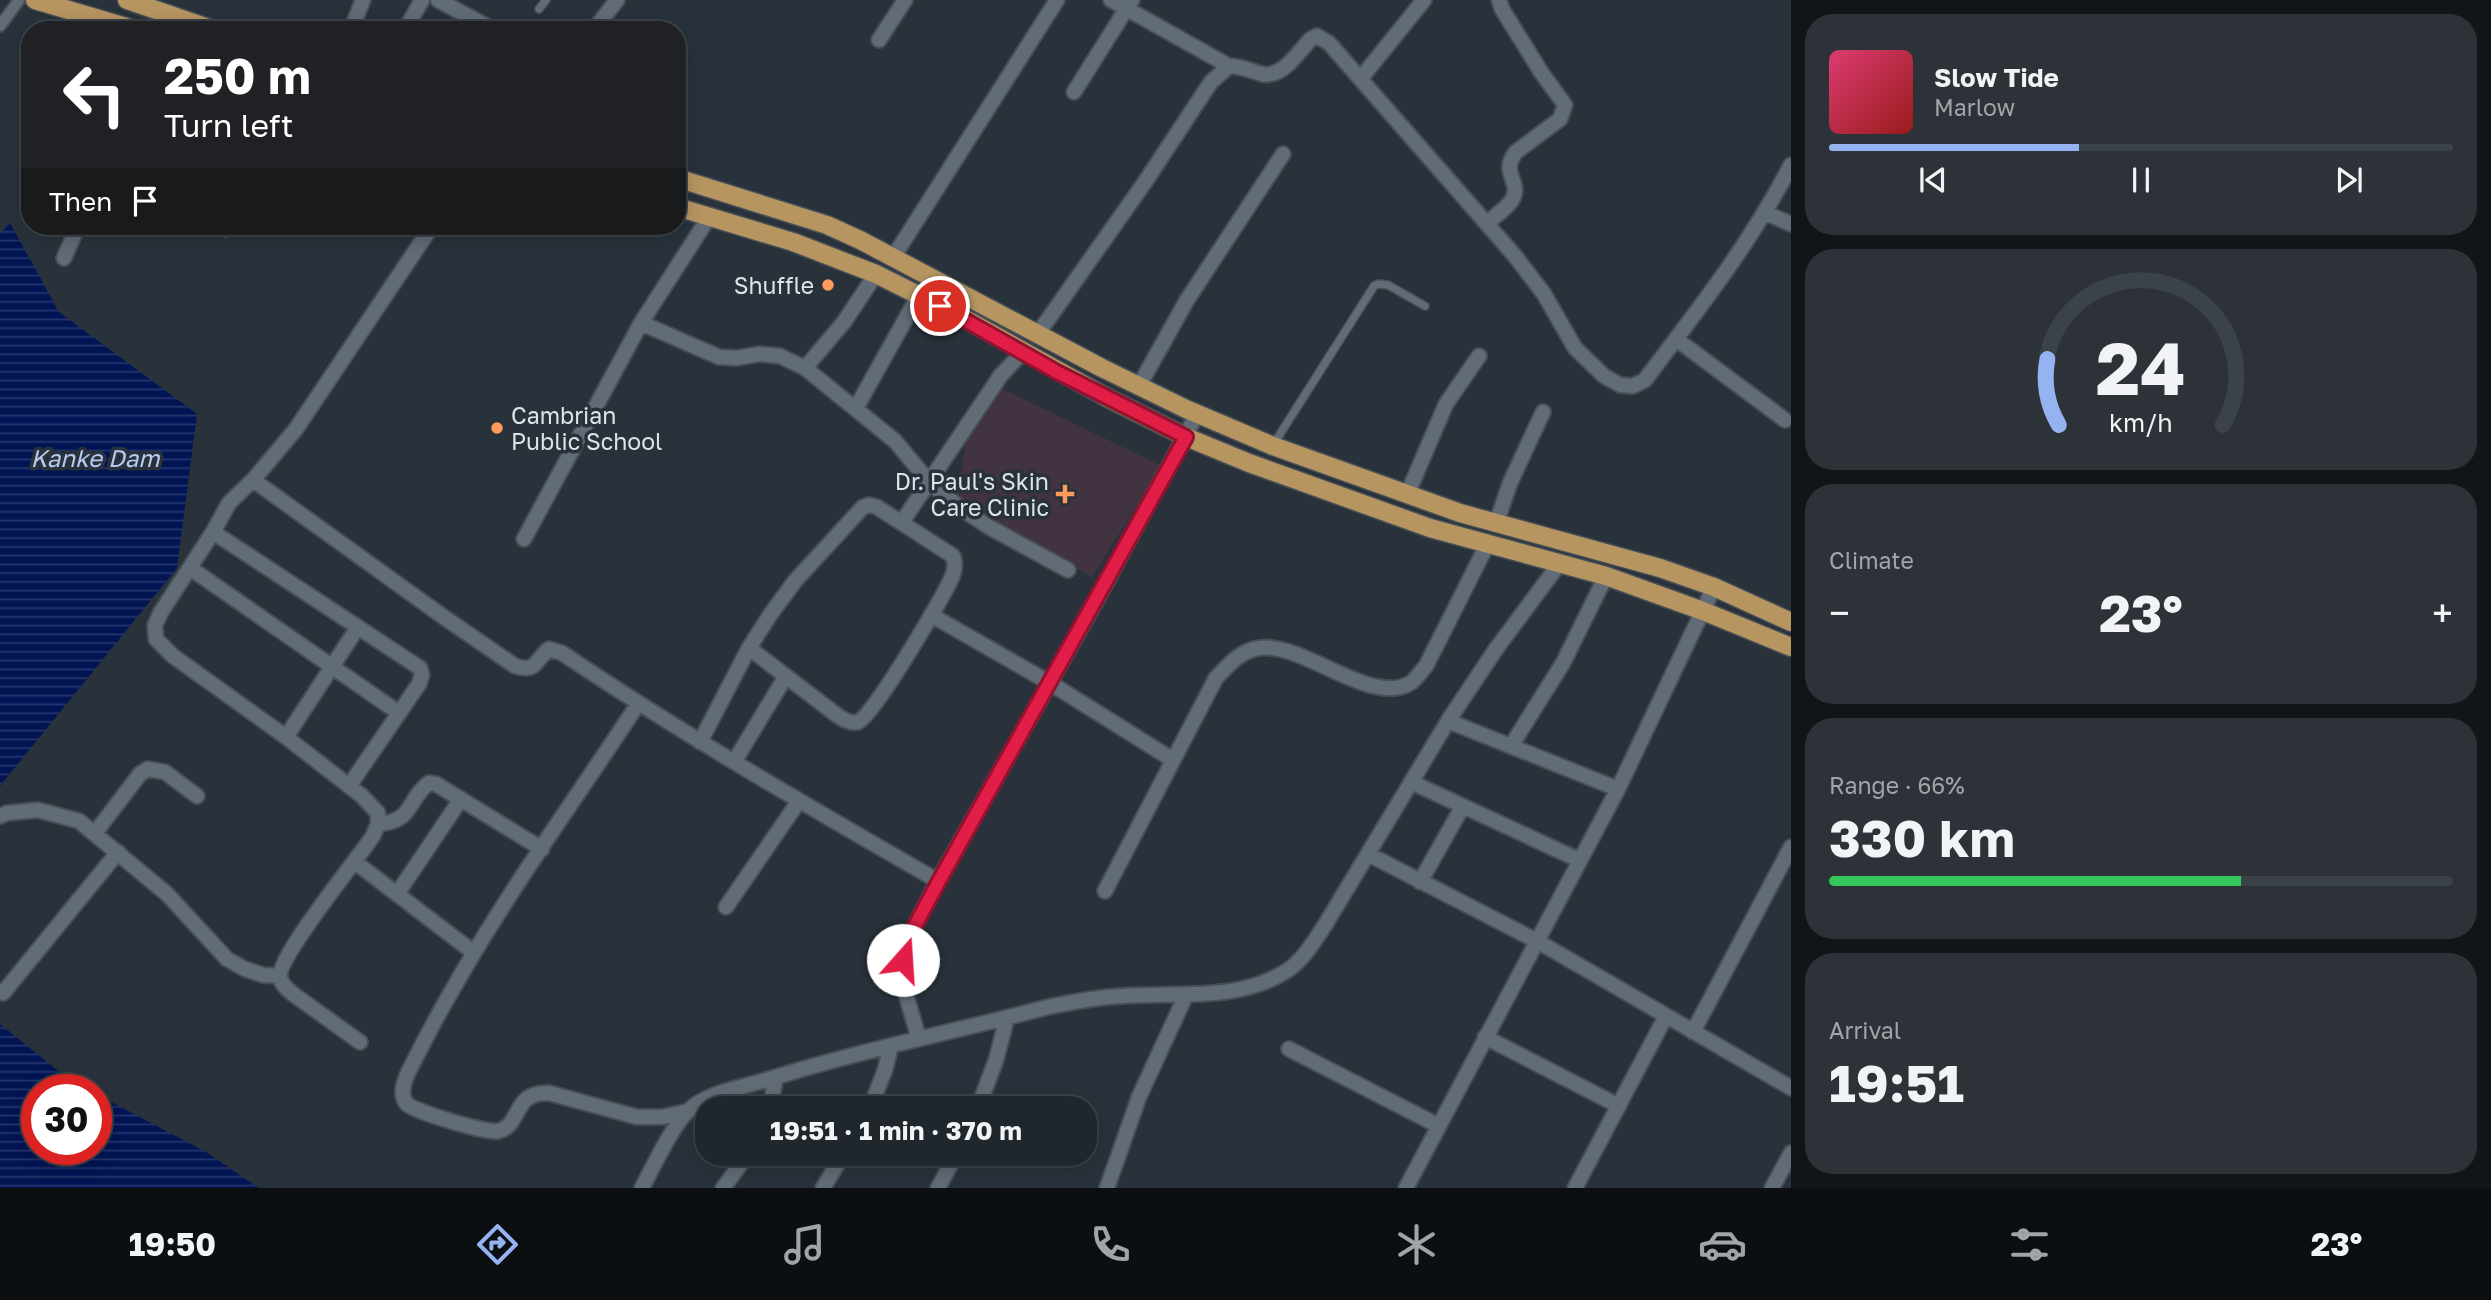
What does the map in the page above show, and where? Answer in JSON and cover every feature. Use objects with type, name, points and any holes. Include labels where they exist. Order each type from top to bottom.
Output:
[{"type":"main road","points":[[35,0],[106,21]]},
{"type":"main road","points":[[127,0],[188,21]]},
{"type":"main road","points":[[686,181],[827,225],[894,256],[1037,335],[1139,386],[1273,446],[1496,524],[1633,559],[1714,587],[1791,621]]},
{"type":"main road","points":[[686,209],[793,242],[876,274],[1106,397],[1186,437],[1249,463],[1487,545],[1606,576],[1791,647]]},
{"type":"street","points":[[0,26],[19,0]]},
{"type":"street","points":[[355,21],[363,0]]},
{"type":"street","points":[[410,21],[422,0]]},
{"type":"street","points":[[438,0],[477,21]]},
{"type":"street","points":[[601,21],[617,0]]},
{"type":"street","points":[[879,40],[905,0]]},
{"type":"street","points":[[894,256],[1057,0]]},
{"type":"street","points":[[1111,0],[1129,4],[1229,66],[1240,66],[1267,75],[1276,74],[1311,39],[1317,36],[1329,43],[1487,223],[1545,294],[1576,348],[1604,376],[1620,385],[1633,386],[1645,380],[1728,271],[1766,213],[1791,165]]},
{"type":"street","points":[[1361,78],[1424,0]]},
{"type":"street","points":[[1487,223],[1512,201],[1515,193],[1509,167],[1510,159],[1560,119],[1565,105],[1541,72],[1499,0]]},
{"type":"street","points":[[1074,92],[1129,4]]},
{"type":"street","points":[[1037,335],[1138,193],[1211,82],[1229,66]]},
{"type":"street","points":[[1139,386],[1194,289],[1283,154]]},
{"type":"street","points":[[1766,213],[1791,224]]},
{"type":"street","points":[[524,539],[641,323],[709,217]]},
{"type":"street","points":[[64,258],[74,235]]},
{"type":"street","points":[[360,1042],[293,994],[284,986],[279,976],[282,963],[299,936],[355,862],[378,824],[378,813],[349,786],[286,737],[173,656],[156,639],[155,625],[229,503],[253,480],[296,429],[426,235]]},
{"type":"street","points":[[805,368],[844,322],[876,274]]},
{"type":"street","points":[[856,408],[919,295]]},
{"type":"street","points":[[641,323],[719,357],[737,358],[759,354],[780,356],[805,368],[895,441],[930,483],[959,508],[1069,570]]},
{"type":"street","points":[[1676,339],[1785,420]]},
{"type":"street","points":[[902,522],[1002,375],[1023,352]]},
{"type":"street","points":[[1407,495],[1446,404],[1479,356]]},
{"type":"street","points":[[1496,524],[1510,483],[1543,412]]},
{"type":"street","points":[[919,1039],[904,988],[903,960],[909,937],[1197,414]]},
{"type":"street","points":[[253,480],[515,666],[531,668],[544,652],[555,649],[700,742],[939,881]]},
{"type":"street","points":[[700,742],[749,648],[770,615],[795,581],[863,507],[877,507],[953,556],[956,564],[953,575],[931,615],[878,701],[867,716],[858,722],[849,722],[838,716],[749,648]]},
{"type":"street","points":[[213,532],[420,668],[422,675],[419,684],[349,786]]},
{"type":"street","points":[[1105,891],[1216,678],[1237,656],[1256,648],[1279,649],[1371,686],[1394,688],[1412,682],[1426,666],[1487,545]]},
{"type":"street","points":[[642,1188],[680,1122],[702,1101],[776,1077],[891,1046],[1088,999],[1186,995],[1247,988],[1272,980],[1292,968],[1325,925],[1448,721],[1496,649],[1559,564]]},
{"type":"street","points":[[190,568],[400,713]]},
{"type":"street","points":[[1511,746],[1563,663],[1606,576]]},
{"type":"street","points":[[1406,1188],[1618,789],[1714,587]]},
{"type":"street","points":[[931,615],[1050,683],[1173,760]]},
{"type":"street","points":[[286,737],[358,626]]},
{"type":"street","points":[[734,762],[786,676]]},
{"type":"street","points":[[638,704],[473,953],[433,1024],[404,1082],[402,1093],[406,1103],[416,1110],[454,1122],[498,1131],[508,1126],[526,1097],[537,1092],[637,1117],[662,1117],[689,1111]]},
{"type":"street","points":[[1448,721],[1618,789]]},
{"type":"street","points":[[95,833],[140,774],[148,769],[165,772],[197,796]]},
{"type":"street","points":[[1411,782],[1579,860]]},
{"type":"street","points":[[378,824],[398,821],[423,787],[429,783],[436,784],[542,849]]},
{"type":"street","points":[[397,894],[461,799]]},
{"type":"street","points":[[726,907],[799,801]]},
{"type":"street","points":[[1420,881],[1462,806]]},
{"type":"street","points":[[0,816],[38,810],[79,821],[167,894],[227,958],[245,969],[263,975],[279,976]]},
{"type":"street","points":[[1693,1032],[1791,847]]},
{"type":"street","points":[[3,993],[118,852]]},
{"type":"street","points":[[1368,854],[1536,941],[1791,1088]]},
{"type":"street","points":[[355,862],[473,953]]},
{"type":"street","points":[[1107,1188],[1139,1097],[1186,995]]},
{"type":"street","points":[[1575,1188],[1666,1016]]},
{"type":"street","points":[[982,1096],[1007,1018]]},
{"type":"street","points":[[1485,1037],[1619,1106]]},
{"type":"street","points":[[875,1096],[891,1046]]},
{"type":"street","points":[[1289,1049],[1439,1126]]},
{"type":"street","points":[[772,1096],[776,1077]]},
{"type":"street","points":[[1772,1188],[1791,1153]]},
{"type":"street","points":[[723,1188],[739,1166]]},
{"type":"street","points":[[823,1188],[836,1166]]},
{"type":"street","points":[[938,1188],[950,1166]]},
{"type":"lane","points":[[539,9],[546,0]]},
{"type":"lane","points":[[1273,446],[1374,286],[1388,285],[1426,306]]},
{"type":"shaded area","points":[[990,383],[1162,466],[1092,577],[957,500],[970,412]]},
{"type":"water","name":"Kanke Dam","points":[[10,223],[59,312],[197,414],[177,568],[0,786],[0,234]]},
{"type":"water","points":[[0,1024],[62,1074],[21,1074],[21,1165],[112,1165],[112,1102],[206,1152],[259,1188],[0,1188]]},
{"type":"place","name":"Shuffle","points":[[828,285]]},
{"type":"place","name":"Cambrian Public School","points":[[497,428]]},
{"type":"place","name":"Dr. Paul's Skin Care Clinic","points":[[1065,494]]},
{"type":"route","points":[[903,960],[909,937],[939,881],[1186,437],[1057,372],[940,306]]}]
